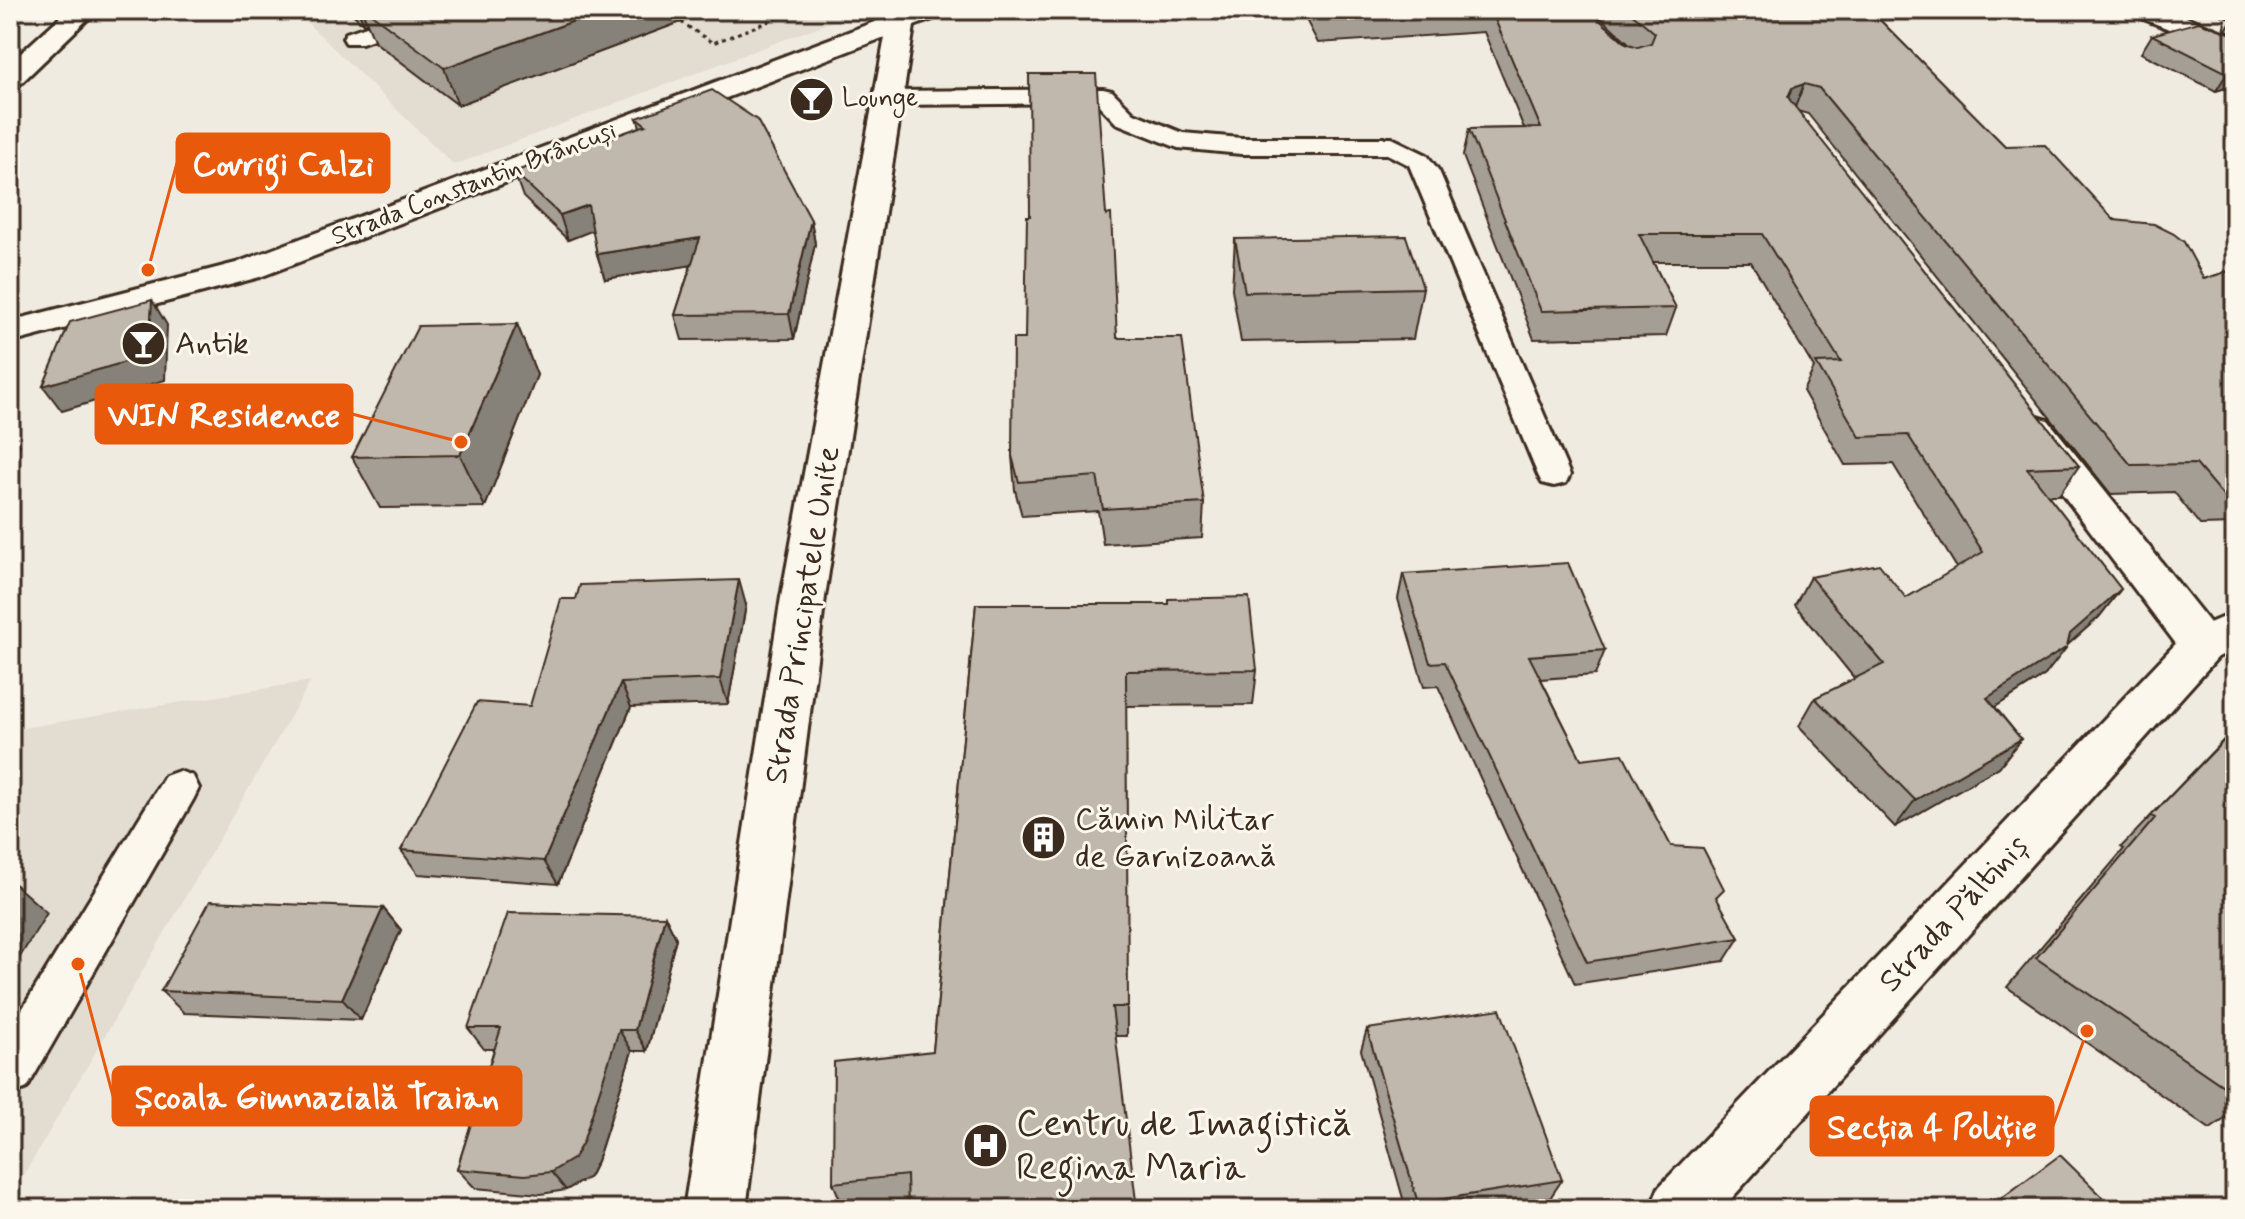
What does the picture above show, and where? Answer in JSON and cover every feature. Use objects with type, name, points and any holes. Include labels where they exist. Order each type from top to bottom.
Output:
[{"type":"street","points":[[10,78],[84,10]]},
{"type":"street","points":[[2146,10],[2235,47]]},
{"type":"street","name":"Strada Principatele Unite","points":[[715,1209],[803,597],[889,98],[916,16]]},
{"type":"street","name":"Strada Constantin Brâncuși","points":[[10,332],[248,270],[916,16]]},
{"type":"street","points":[[2008,396],[2218,637]]},
{"type":"street","name":"Strada Păltiniș","points":[[1681,1209],[2218,637]]},
{"type":"lane","points":[[354,38],[434,10]]},
{"type":"lane","points":[[889,98],[1103,96],[1125,118],[1178,140],[1241,146],[1392,146],[1407,152],[1426,171],[1554,475]]},
{"type":"lane","points":[[10,1072],[179,788]]},
{"type":"path","points":[[681,22],[713,43],[798,10]]},
{"type":"shaded area","points":[[294,10],[862,10],[454,165]]},
{"type":"shaded area","points":[[311,681],[10,1199],[10,730]]},
{"type":"building","points":[[366,10],[604,10],[444,68]]},
{"type":"building","points":[[1316,10],[1432,10],[1320,17]]},
{"type":"building","points":[[1491,10],[1588,10],[1626,43],[1638,47],[1651,43],[1655,33],[1628,10],[1870,10],[2005,146],[2045,145],[2114,220],[2154,224],[2184,242],[2204,279],[2235,269],[2235,496],[2223,496],[2196,464],[2131,465],[1819,88],[1804,84],[1792,88],[1788,97],[1792,103],[2079,466],[2027,468],[2121,589],[2070,634],[2067,647],[1987,698],[2021,739],[1915,800],[1815,698],[1884,664],[1810,577],[1879,564],[1906,598],[1983,552],[1908,435],[1860,437],[1816,363],[1841,362],[1762,234],[1639,234],[1676,308],[1541,311],[1469,129],[1541,128]]},
{"type":"building","points":[[2199,22],[2235,35],[2235,71],[2227,73],[2152,35]]},
{"type":"building","points":[[1029,74],[1096,74],[1106,215],[1111,214],[1117,338],[1182,338],[1204,503],[1103,509],[1097,476],[1019,482],[1012,456],[1013,339],[1025,339],[1027,216],[1030,216]]},
{"type":"building","points":[[712,90],[757,120],[811,220],[789,314],[675,315],[700,238],[597,254],[588,205],[560,215],[514,172],[646,125],[637,118]]},
{"type":"building","points":[[1406,236],[1423,288],[1245,292],[1235,239]]},
{"type":"building","points":[[152,300],[149,355],[43,386],[70,322]]},
{"type":"building","points":[[517,324],[460,455],[352,457],[418,326]]},
{"type":"building","points":[[1568,563],[1605,650],[1529,656],[1581,759],[1623,754],[1671,846],[1703,848],[1724,889],[1716,897],[1739,938],[1587,962],[1445,662],[1430,663],[1403,574]]},
{"type":"building","points":[[739,580],[720,679],[621,683],[544,861],[401,850],[477,702],[530,706],[561,599],[576,599],[580,585]]},
{"type":"building","points":[[1249,597],[1257,670],[1126,671],[1128,1007],[1112,1007],[1137,1209],[908,1209],[907,1175],[833,1183],[834,1062],[933,1051],[976,604],[1168,604],[1168,599]]},
{"type":"building","points":[[2235,729],[2235,1094],[2036,958],[2155,818],[2151,816]]},
{"type":"building","points":[[210,901],[383,908],[342,999],[161,991]]},
{"type":"building","points":[[508,913],[665,916],[635,1030],[619,1030],[583,1142],[574,1158],[551,1172],[525,1175],[457,1169],[501,1028],[468,1028]]},
{"type":"building","points":[[1500,1009],[1562,1180],[1418,1203],[1367,1029]]},
{"type":"building","points":[[2060,1155],[2115,1209],[1987,1209]]},
{"type":"place","name":"Lounge","points":[[811,99]]},
{"type":"place","name":"Covrigi Calzi","points":[[148,270]]},
{"type":"place","name":"Antik","points":[[144,344]]},
{"type":"place","name":"WIN Residence","points":[[461,442]]},
{"type":"place","name":"Cămin Militar de Garnizoană","points":[[1044,838]]},
{"type":"place","name":"Școala Gimnazială Traian","points":[[78,964]]},
{"type":"place","name":"Secția 4 Poliție","points":[[2087,1031]]},
{"type":"place","name":"Centru de Imagistică Regina Maria","points":[[985,1146]]}]
